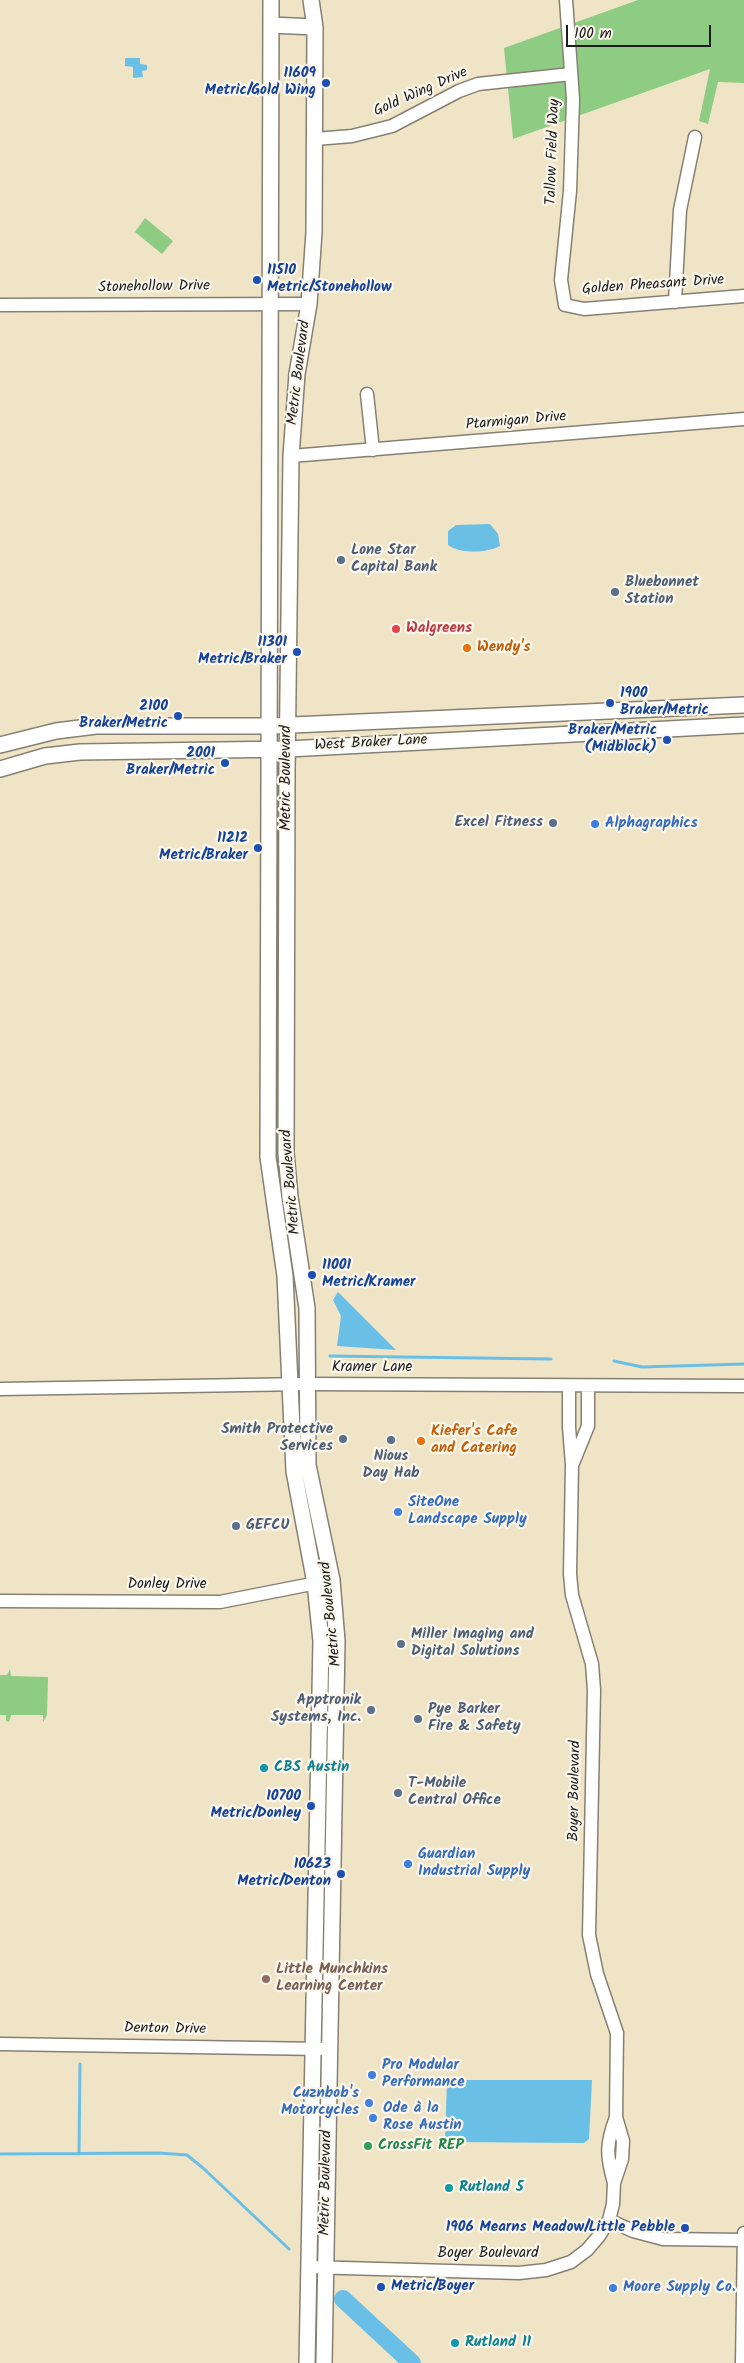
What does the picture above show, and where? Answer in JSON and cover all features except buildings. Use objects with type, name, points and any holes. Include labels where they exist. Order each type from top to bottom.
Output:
[{"type":"main road","name":"Metric Boulevard","points":[[271,0],[268,1157],[285,1276],[294,1471],[315,1583],[322,1674],[307,2363]]},
{"type":"main road","name":"Metric Boulevard","points":[[311,0],[315,27],[314,232],[309,304],[297,374],[291,456],[286,1153],[290,1197],[307,1308],[308,1465],[332,1580],[338,1674],[324,2363]]},
{"type":"main road","points":[[271,25],[315,27]]},
{"type":"main road","name":"West Braker Lane","points":[[0,745],[56,731],[96,726],[288,726],[744,705]]},
{"type":"main road","points":[[715,727],[716,707]]},
{"type":"main road","points":[[496,738],[499,716]]},
{"type":"main road","name":"West Braker Lane","points":[[0,769],[45,756],[80,752],[288,749],[744,725]]},
{"type":"main road","points":[[269,1058],[286,1059]]},
{"type":"street","name":"Tallow Field Way","points":[[565,305],[561,280],[570,191],[573,99],[566,0]]},
{"type":"street","name":"Gold Wing Drive","points":[[315,139],[352,136],[392,126],[459,91],[478,84],[571,74]]},
{"type":"street","points":[[675,302],[680,210],[695,137]]},
{"type":"street","name":"Golden Pheasant Drive","points":[[565,305],[584,309],[744,296]]},
{"type":"street","name":"Stonehollow Drive","points":[[0,306],[309,304]]},
{"type":"street","points":[[368,394],[373,450]]},
{"type":"street","name":"Ptarmigan Drive","points":[[291,456],[744,419]]},
{"type":"street","name":"Kramer Lane","points":[[0,1389],[307,1384],[744,1386]]},
{"type":"street","name":"Boyer Boulevard","points":[[309,2267],[519,2273],[546,2270],[571,2262],[587,2250],[600,2236],[609,2220],[613,2204],[614,2183],[607,2159],[607,2141],[616,2117],[617,2033],[597,1974],[589,1934],[594,1690],[592,1664],[572,1595],[570,1574],[572,1465],[568,1426],[569,1386]]},
{"type":"street","name":"Boyer Boulevard","points":[[572,1465],[588,1426],[588,1386]]},
{"type":"street","name":"Donley Drive","points":[[0,1601],[220,1602],[332,1580]]},
{"type":"street","name":"Denton Drive","points":[[0,2044],[330,2049]]},
{"type":"street","points":[[609,2220],[633,2231],[663,2239],[744,2240]]},
{"type":"street","points":[[742,2363],[744,2233]]},
{"type":"green space","points":[[638,0],[744,0],[744,83],[718,82],[708,124],[699,121],[710,69],[513,139],[504,48]]},
{"type":"green space","points":[[145,218],[173,241],[162,254],[135,232]]},
{"type":"green space","points":[[10,1669],[11,1676],[48,1677],[47,1715],[43,1722],[43,1715],[11,1715],[9,1722],[6,1721],[6,1715],[0,1715],[0,1675],[7,1675]]},
{"type":"water","points":[[125,58],[140,58],[140,64],[147,65],[147,70],[142,71],[143,77],[133,78],[133,67],[125,66]]},
{"type":"water","points":[[490,524],[498,534],[500,546],[488,550],[466,551],[448,545],[448,531],[456,525]]},
{"type":"water","points":[[338,1292],[396,1350],[337,1346],[341,1316],[333,1300]]},
{"type":"water","points":[[447,2080],[592,2080],[589,2139],[584,2143],[445,2142]]},
{"type":"waterway","points":[[330,1356],[551,1359]]},
{"type":"waterway","points":[[614,1361],[642,1367],[744,1364]]},
{"type":"waterway","points":[[79,2154],[80,2064]]},
{"type":"waterway","points":[[0,2154],[158,2153],[187,2155],[289,2249]]},
{"type":"waterway","points":[[343,2299],[412,2363]]},
{"type":"place","name":"11609 Metric/Gold Wing","points":[[326,83]]},
{"type":"place","name":"11510 Metric/Stonehollow","points":[[257,280]]},
{"type":"place","name":"Lone Star Capital Bank","points":[[341,560]]},
{"type":"place","name":"Bluebonnet Station","points":[[615,592]]},
{"type":"place","name":"Walgreens","points":[[396,629]]},
{"type":"place","name":"Wendy's","points":[[467,648]]},
{"type":"place","name":"11301 Metric/Braker","points":[[297,652]]},
{"type":"place","name":"1900 Braker/Metric","points":[[610,703]]},
{"type":"place","name":"2100 Braker/Metric","points":[[178,716]]},
{"type":"place","name":"Braker/Metric (Midblock)","points":[[667,740]]},
{"type":"place","name":"2001 Braker/Metric","points":[[225,763]]},
{"type":"place","name":"Excel Fitness","points":[[553,823]]},
{"type":"place","name":"Alphagraphics","points":[[595,824]]},
{"type":"place","name":"11212 Metric/Braker","points":[[258,848]]},
{"type":"place","name":"11001 Metric/Kramer","points":[[312,1275]]},
{"type":"place","name":"Smith Protective Services","points":[[343,1439]]},
{"type":"place","name":"Nious Day Hab","points":[[391,1440]]},
{"type":"place","name":"Kiefer's Cafe and Catering","points":[[421,1441]]},
{"type":"place","name":"SiteOne Landscape Supply","points":[[398,1512]]},
{"type":"place","name":"GEFCU","points":[[236,1526]]},
{"type":"place","name":"Miller Imaging and Digital Solutions","points":[[401,1644]]},
{"type":"place","name":"Apptronik Systems, Inc.","points":[[371,1710]]},
{"type":"place","name":"Pye Barker Fire & Safety","points":[[418,1719]]},
{"type":"place","name":"CBS Austin","points":[[264,1768]]},
{"type":"place","name":"T-Mobile Central Office","points":[[398,1793]]},
{"type":"place","name":"10700 Metric/Donley","points":[[311,1806]]},
{"type":"place","name":"Guardian Industrial Supply","points":[[408,1864]]},
{"type":"place","name":"10623 Metric/Denton","points":[[341,1874]]},
{"type":"place","name":"Little Munchkins Learning Center","points":[[266,1979]]},
{"type":"place","name":"Pro Modular Performance","points":[[372,2075]]},
{"type":"place","name":"Cuznbob's Motorcycles","points":[[369,2103]]},
{"type":"place","name":"Ode à la Rose Austin","points":[[373,2118]]},
{"type":"place","name":"CrossFit REP","points":[[368,2146]]},
{"type":"place","name":"Rutland 5","points":[[449,2188]]},
{"type":"place","name":"1906 Mearns Meadow/Little Pebble","points":[[685,2228]]},
{"type":"place","name":"Metric/Boyer","points":[[381,2287]]},
{"type":"place","name":"Moore Supply Co.","points":[[613,2288]]},
{"type":"place","name":"Rutland 11","points":[[455,2343]]}]
